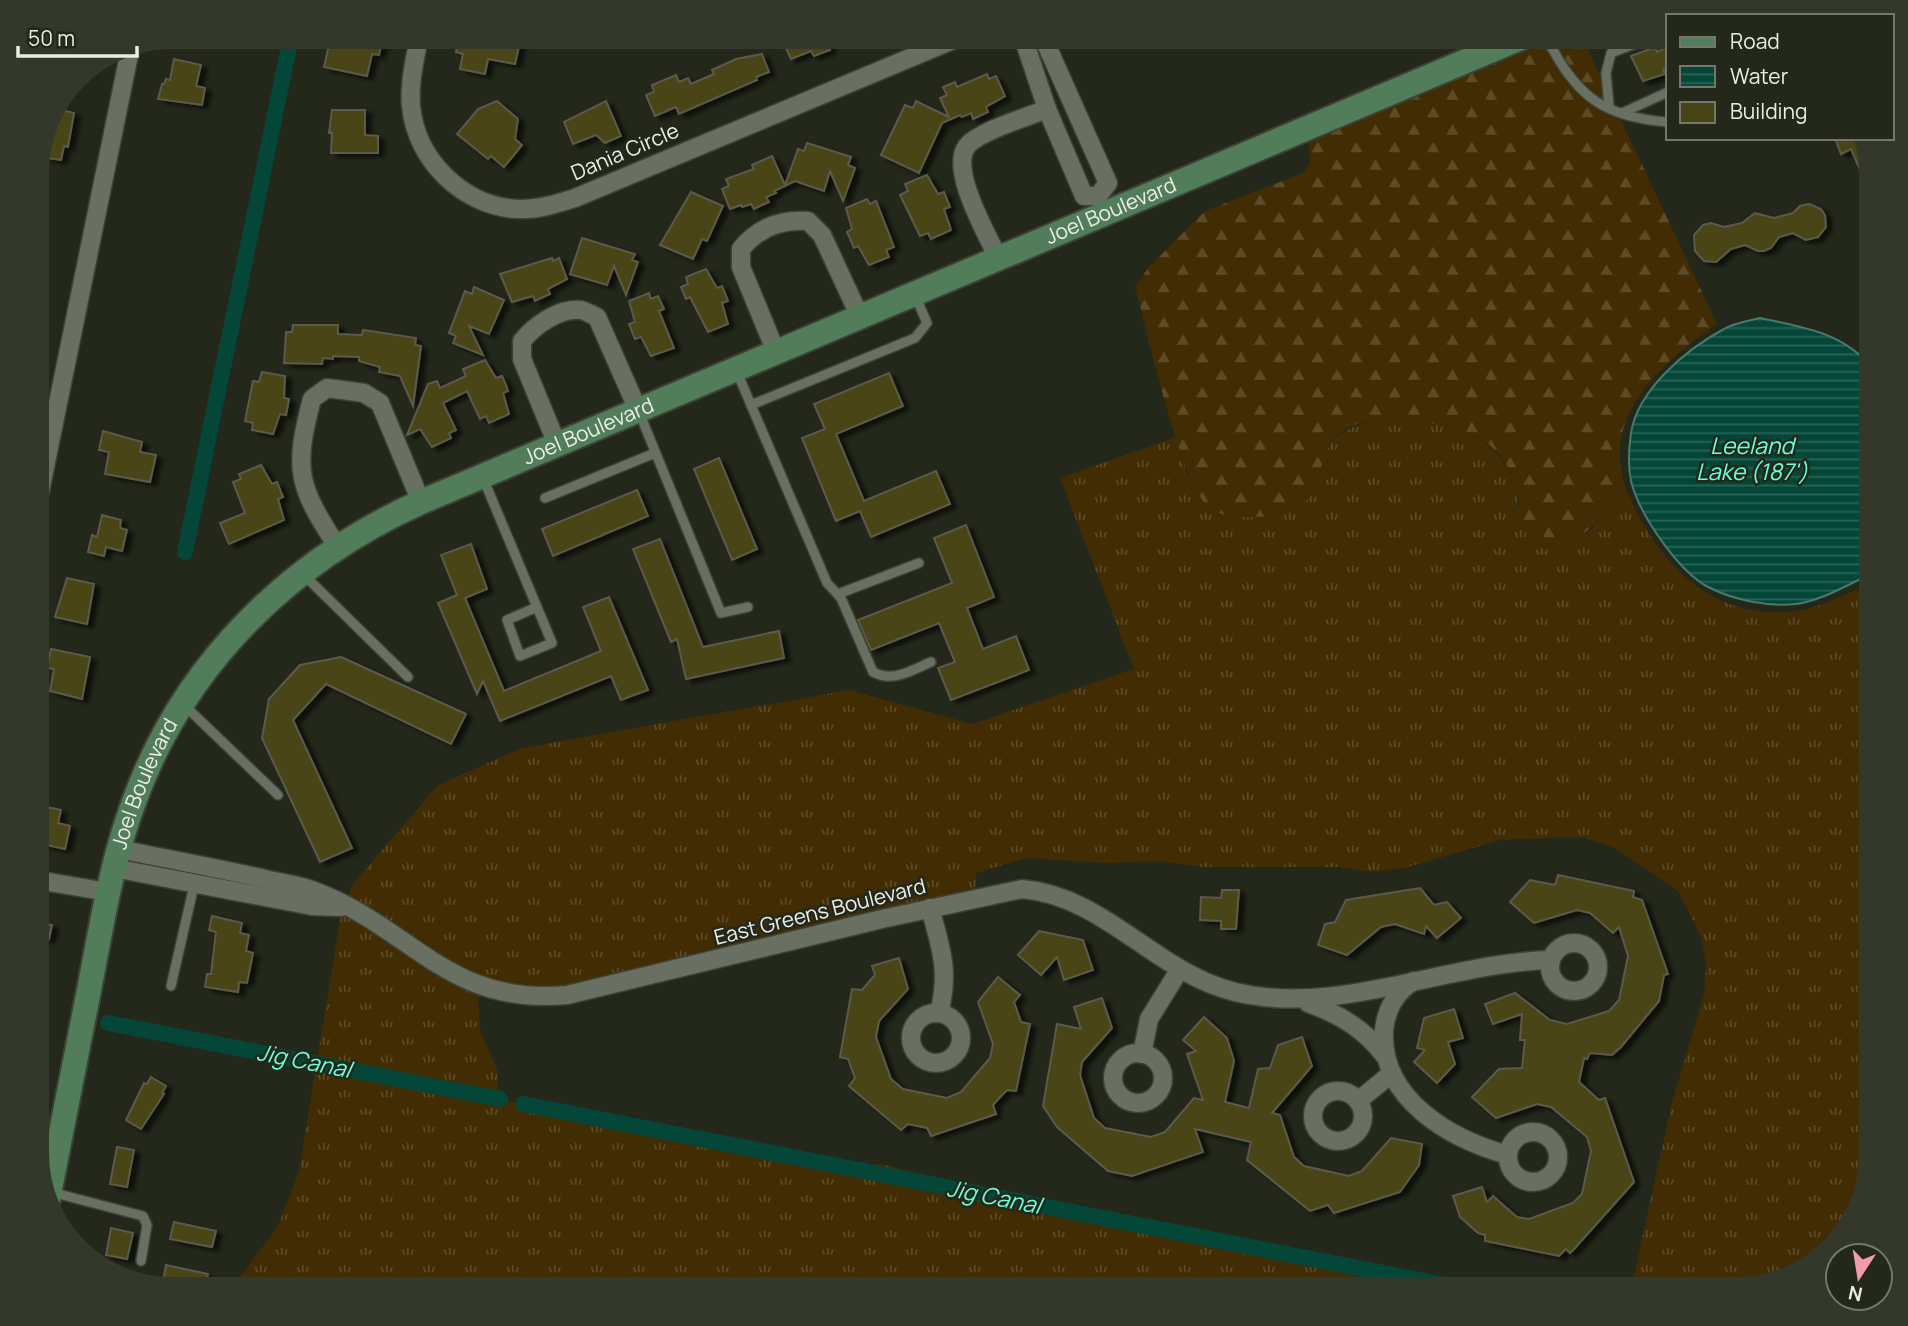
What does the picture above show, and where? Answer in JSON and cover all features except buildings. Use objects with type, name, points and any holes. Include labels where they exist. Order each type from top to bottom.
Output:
[{"type":"main road","name":"Joel Boulevard","points":[[49,1148],[116,859],[152,757],[182,704],[218,654],[245,623],[301,572],[337,546],[421,502],[998,258],[1102,204],[1493,49]]},
{"type":"street","name":"Dania Circle","points":[[417,49],[410,88],[411,109],[421,144],[442,173],[462,190],[485,202],[518,209],[536,209],[575,198],[931,49]]},
{"type":"street","points":[[1027,49],[1047,109],[1084,196],[1102,204],[1108,183],[1048,49]]},
{"type":"street","points":[[49,447],[129,57]]},
{"type":"street","points":[[998,258],[964,182],[960,160],[968,145],[985,134],[1047,109]]},
{"type":"street","points":[[776,352],[741,267],[741,249],[752,234],[788,220],[808,221],[822,235],[860,317]]},
{"type":"street","points":[[557,444],[522,359],[522,341],[534,327],[563,313],[580,310],[597,317],[638,411]]},
{"type":"street","points":[[337,546],[321,522],[300,475],[300,456],[312,399],[327,388],[364,393],[380,403],[421,502]]},
{"type":"street","points":[[116,859],[194,884],[312,906],[348,907]]},
{"type":"street","name":"East Greens Boulevard","points":[[116,859],[199,865],[315,891],[348,907],[458,977],[504,994],[532,997],[579,992],[1001,892],[1043,891],[1096,913],[1180,969],[1212,985],[1234,992],[1301,1000],[1328,999],[1424,977],[1514,961],[1550,960]]},
{"type":"street","points":[[49,882],[108,892]]},
{"type":"street","points":[[930,908],[946,963],[945,992],[939,1013]]},
{"type":"street","points":[[1142,1054],[1149,1019],[1180,969]]},
{"type":"street","points":[[1424,977],[1401,990],[1388,1011],[1384,1055],[1392,1073],[1405,1094],[1432,1121],[1477,1145],[1508,1155]]},
{"type":"street","name":"East Greens Boulevard","points":[[1301,1000],[1330,1011],[1359,1028],[1384,1055]]},
{"type":"street","points":[[1358,1101],[1392,1073]]},
{"type":"lane","points":[[1553,49],[1575,86],[1591,99],[1621,113],[1666,122]]},
{"type":"lane","points":[[1609,106],[1606,74],[1611,53],[1621,49]]},
{"type":"lane","points":[[1621,113],[1666,93]]},
{"type":"lane","points":[[751,405],[915,338],[927,323],[915,294]]},
{"type":"lane","points":[[736,369],[827,583],[838,594],[873,673],[883,678],[894,677],[931,662]]},
{"type":"lane","points":[[638,411],[721,612],[748,607]]},
{"type":"lane","points":[[545,498],[655,453]]},
{"type":"lane","points":[[482,476],[537,607],[552,643],[520,656],[507,620],[537,607]]},
{"type":"lane","points":[[838,594],[919,563]]},
{"type":"lane","points":[[301,572],[408,677]]},
{"type":"lane","points":[[182,704],[278,795]]},
{"type":"lane","points":[[171,986],[199,865]]},
{"type":"lane","points":[[57,1197],[143,1216],[147,1225],[141,1261]]},
{"type":"green space","points":[[1517,49],[1588,49],[1717,324],[1676,355],[1642,393],[1629,414],[1622,437],[1620,462],[1626,489],[1582,535],[1571,540],[1558,540],[1522,526],[1514,479],[1496,451],[1472,433],[1427,423],[1373,421],[1348,428],[1339,434],[1327,451],[1310,497],[1298,507],[1280,514],[1230,516],[1214,511],[1198,493],[1176,438],[1135,287],[1149,267],[1205,211],[1303,173],[1310,164],[1308,137]]},
{"type":"green space","points":[[1379,419],[1436,421],[1464,429],[1488,445],[1507,467],[1516,485],[1518,506],[1587,534],[1626,489],[1638,516],[1671,563],[1691,582],[1713,596],[1739,607],[1766,612],[1805,610],[1857,589],[1859,1154],[1850,1201],[1829,1235],[1817,1247],[1783,1268],[1752,1276],[1634,1277],[1672,1103],[1704,994],[1706,967],[1702,938],[1678,891],[1615,848],[1582,837],[1500,840],[1408,867],[1374,872],[1338,867],[1203,867],[1161,861],[1104,863],[1026,858],[976,873],[975,894],[548,1003],[485,994],[478,998],[480,1030],[497,1069],[499,1099],[831,1170],[880,1164],[1005,1195],[1394,1277],[240,1277],[278,1226],[299,1171],[341,914],[353,884],[438,785],[522,748],[849,690],[972,724],[1134,669],[1060,478],[1176,437],[1188,476],[1316,486],[1328,449],[1342,433]]},
{"type":"water","name":"Leeland Lake (187')","points":[[1760,318],[1806,328],[1834,338],[1859,354],[1859,580],[1814,600],[1796,604],[1762,603],[1740,599],[1708,587],[1684,568],[1661,540],[1642,509],[1631,481],[1631,433],[1643,401],[1680,359],[1732,325]]},
{"type":"waterway","points":[[185,552],[289,49]]},
{"type":"waterway","name":"Jig Canal","points":[[108,1023],[500,1099]]},
{"type":"waterway","name":"Jig Canal","points":[[523,1104],[1404,1277]]}]
